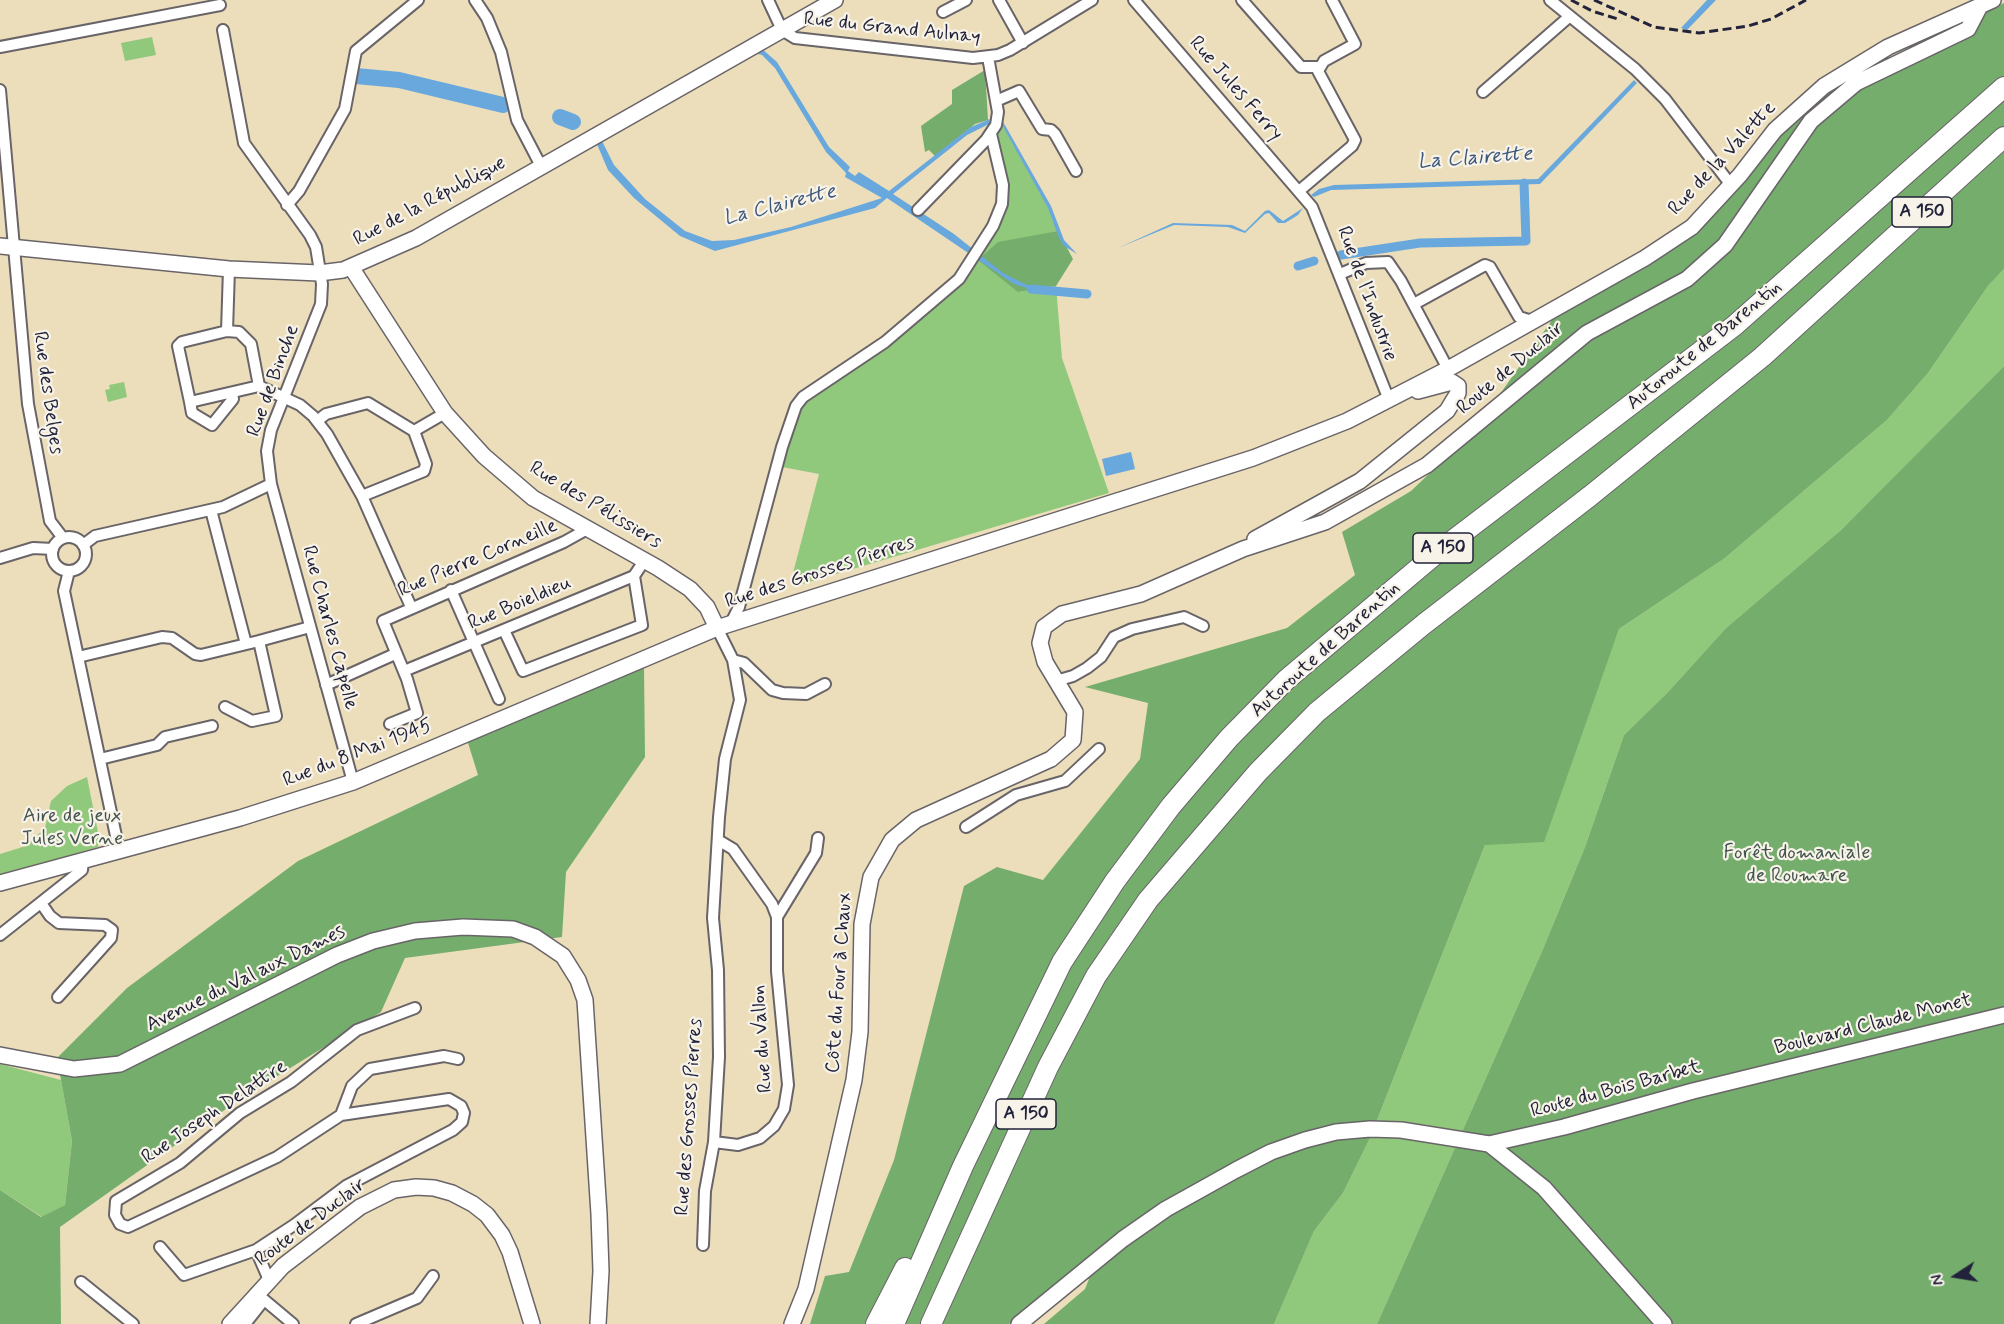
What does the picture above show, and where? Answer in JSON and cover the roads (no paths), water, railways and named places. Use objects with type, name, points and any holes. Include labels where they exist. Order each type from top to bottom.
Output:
[{"type":"highway","name":"Autoroute de Barentin","points":[[894,1324],[963,1166],[1062,962],[1114,882],[1171,806],[1229,738],[1286,680],[1439,551],[1734,326],[2004,87]]},
{"type":"highway","name":"Autoroute de Barentin","points":[[931,1324],[1047,1067],[1096,976],[1148,900],[1258,772],[1317,712],[1424,624],[1590,496],[1762,357],[2004,137]]},
{"type":"highway","points":[[876,1324],[963,1166]]},
{"type":"highway","points":[[943,1324],[962,1254]]},
{"type":"street","points":[[287,205],[299,191],[345,109],[356,51],[418,0]]},
{"type":"street","points":[[475,0],[487,18],[501,52],[517,120],[541,166]]},
{"type":"street","points":[[768,0],[782,30]]},
{"type":"street","name":"Rue de la République","points":[[7,247],[229,269],[320,273],[347,269],[416,238],[835,0]]},
{"type":"street","points":[[943,12],[966,0]]},
{"type":"street","points":[[999,0],[1023,43]]},
{"type":"street","name":"Rue du Grand Aulnay","points":[[782,30],[795,38],[944,55],[988,57],[998,55],[1023,43],[1092,0]]},
{"type":"street","name":"Rue Jules Ferry","points":[[1134,0],[1308,202]]},
{"type":"street","points":[[1242,0],[1301,67],[1319,67]]},
{"type":"street","points":[[1299,191],[1352,146],[1355,140],[1320,78],[1319,67],[1323,60],[1354,44],[1332,0]]},
{"type":"street","points":[[1550,0],[1635,69],[1665,99],[1731,185]]},
{"type":"street","name":"Rue de la Valette","points":[[1389,400],[1645,258],[1692,227],[1731,185],[1776,130],[1824,86],[1888,47],[1987,3]]},
{"type":"street","name":"Route de Duclair","points":[[1057,683],[1045,662],[1040,643],[1044,627],[1062,614],[1141,594],[1243,549],[1324,522],[1427,465],[1587,333],[1687,279],[1725,245],[1811,121],[1856,83],[1968,29],[1987,3]]},
{"type":"street","points":[[0,47],[220,5]]},
{"type":"street","points":[[1483,92],[1569,16]]},
{"type":"street","name":"Rue de Binche","points":[[223,30],[244,143],[314,241],[320,273],[322,292],[320,308],[271,430],[267,451],[271,484]]},
{"type":"street","points":[[918,210],[991,134],[997,119],[988,57]]},
{"type":"street","name":"Rue des Belges","points":[[0,90],[7,247],[30,417],[51,521],[63,538]]},
{"type":"street","points":[[996,101],[1019,92],[1042,129],[1051,130],[1054,134],[1076,171]]},
{"type":"street","points":[[724,625],[739,607],[782,447],[796,406],[803,397],[885,342],[959,279],[993,226],[1002,204],[1004,185],[991,134]]},
{"type":"street","name":"Rue de l'Industrie","points":[[1308,202],[1317,215],[1389,400]]},
{"type":"street","points":[[1340,274],[1366,263],[1388,262],[1414,304],[1448,369]]},
{"type":"street","points":[[1414,304],[1485,265],[1490,267],[1518,317],[1532,321]]},
{"type":"street","points":[[227,331],[229,269]]},
{"type":"street","name":"Rue des Pélissiers","points":[[347,269],[445,412],[479,451],[518,486],[690,589],[724,625]]},
{"type":"street","points":[[232,393],[233,399],[212,425],[192,413],[178,346],[182,342],[227,331],[239,332],[251,344],[259,386]]},
{"type":"street","points":[[1243,549],[1258,535],[1360,481],[1448,411],[1458,393],[1458,386],[1452,382],[1425,390],[1406,391]]},
{"type":"street","points":[[190,402],[259,386],[300,405],[317,421],[362,496],[411,607]]},
{"type":"street","name":"Rue des Grosses Pierres","points":[[703,1245],[705,1191],[714,1142],[719,1057],[718,970],[713,918],[718,840],[725,759],[740,700],[724,625],[1253,458],[1313,436],[1389,400]]},
{"type":"street","points":[[317,421],[326,414],[368,403],[414,431],[426,464],[424,471],[362,496]]},
{"type":"street","points":[[414,431],[445,412]]},
{"type":"street","points":[[83,544],[95,536],[223,507],[271,484]]},
{"type":"street","name":"Rue Charles Capelle","points":[[271,484],[353,782]]},
{"type":"street","points":[[212,510],[246,644]]},
{"type":"street","name":"Rue Pierre Corneille","points":[[395,654],[383,621],[564,542],[582,532],[584,527]]},
{"type":"street","points":[[63,538],[76,538],[83,544],[87,556],[78,569],[69,572],[55,564],[53,549],[63,538]]},
{"type":"street","points":[[0,558],[33,548],[53,549]]},
{"type":"street","points":[[504,630],[523,672],[642,625],[633,576],[644,561]]},
{"type":"street","points":[[69,572],[64,591],[119,850]]},
{"type":"street","name":"Rue Boieldieu","points":[[404,671],[633,576]]},
{"type":"street","points":[[451,590],[499,699]]},
{"type":"street","points":[[1057,683],[1087,668],[1101,657],[1114,637],[1132,629],[1184,617],[1203,626]]},
{"type":"street","name":"Rue du 8 Mai 1945","points":[[0,884],[240,818],[353,782],[724,625]]},
{"type":"street","points":[[78,657],[162,637],[172,638],[195,654],[259,641],[310,627]]},
{"type":"street","points":[[225,707],[252,722],[276,716],[259,641]]},
{"type":"street","points":[[326,685],[395,654],[404,671],[417,713],[390,724]]},
{"type":"street","points":[[733,660],[744,663],[772,690],[783,693],[806,694],[825,684]]},
{"type":"street","name":"Côte du Four à Chaux","points":[[792,1324],[806,1289],[854,1080],[860,1032],[862,924],[871,877],[892,840],[916,820],[1051,759],[1073,740],[1075,712],[1057,683]]},
{"type":"street","points":[[100,759],[158,745],[165,737],[212,726]]},
{"type":"street","points":[[966,827],[1016,795],[1065,781],[1099,749]]},
{"type":"street","points":[[1010,778],[1016,795]]},
{"type":"street","points":[[777,917],[816,853],[818,837]]},
{"type":"street","name":"Rue du Vallon","points":[[714,1142],[738,1145],[760,1138],[774,1126],[784,1108],[788,1085],[777,971],[777,917],[772,904],[733,849],[718,840]]},
{"type":"street","points":[[0,935],[82,870],[83,860]]},
{"type":"street","points":[[41,903],[50,916],[59,923],[105,925],[112,930],[111,938],[58,997]]},
{"type":"street","name":"Avenue du Val aux Dames","points":[[0,1055],[65,1068],[111,1066],[135,1058],[337,955],[373,941],[415,931],[463,927],[513,929],[536,937],[563,956],[578,980],[585,1000],[599,1214],[601,1271],[598,1324]]},
{"type":"street","name":"Rue Joseph Delattre","points":[[160,1247],[184,1275],[256,1250],[346,1186],[453,1130],[462,1122],[464,1113],[461,1106],[449,1099],[341,1115],[277,1158],[141,1223],[128,1227],[120,1224],[115,1215],[116,1201],[120,1196],[180,1163],[240,1113],[291,1082],[357,1030],[415,1008]]},
{"type":"street","name":"Boulevard Claude Monet","points":[[1753,1077],[2004,1015]]},
{"type":"street","points":[[341,1115],[352,1086],[370,1069],[444,1056],[458,1059]]},
{"type":"street","name":"Route du Bois Barbet","points":[[1489,1144],[1564,1127],[1753,1077]]},
{"type":"street","points":[[1025,1321],[1123,1239],[1166,1209],[1279,1149],[1336,1132],[1370,1129],[1401,1130],[1489,1144],[1544,1188],[1664,1324]]},
{"type":"street","name":"Route de Duclair","points":[[230,1324],[260,1296],[283,1266],[371,1200],[400,1189],[434,1188],[473,1204],[496,1225],[510,1252],[532,1324]]},
{"type":"street","points":[[256,1250],[270,1280]]},
{"type":"street","points":[[356,1324],[417,1298],[433,1276]]},
{"type":"street","points":[[81,1282],[133,1324]]},
{"type":"street","points":[[245,1324],[260,1296],[293,1324]]},
{"type":"water","points":[[1707,0],[1716,0],[1687,30],[1681,28]]},
{"type":"water","points":[[761,48],[777,62],[829,147],[850,167],[848,171],[855,176],[859,172],[889,191],[971,127],[990,119],[989,124],[967,135],[893,194],[954,234],[1003,273],[1029,286],[1044,289],[1043,293],[1014,284],[887,198],[875,208],[715,251],[680,236],[634,198],[608,170],[596,142],[601,139],[614,165],[645,199],[685,231],[712,241],[734,240],[791,227],[882,198],[845,177],[846,173],[826,152],[775,68],[762,55],[754,53]]},
{"type":"water","points":[[1634,80],[1637,83],[1540,184],[1331,190],[1314,197],[1311,195],[1319,189],[1334,185],[1538,179]]},
{"type":"water","points":[[1002,120],[1051,206],[1064,240],[1077,254],[1064,246],[1059,238],[1048,208],[1001,123]]},
{"type":"water","points":[[1303,208],[1298,215],[1285,223],[1278,223],[1269,213],[1265,214],[1245,233],[1228,227],[1174,225],[1118,248],[1173,223],[1232,225],[1245,231],[1265,211],[1269,210],[1283,221]]},
{"type":"water","points":[[1131,452],[1135,469],[1106,476],[1102,459]]},
{"type":"waterway","name":"La Clairette","points":[[356,76],[399,80],[503,105]]},
{"type":"waterway","name":"La Clairette","points":[[560,117],[573,122]]},
{"type":"waterway","points":[[1341,255],[1420,243],[1526,241],[1524,183]]},
{"type":"waterway","points":[[1298,266],[1314,261]]},
{"type":"waterway","points":[[1031,289],[1087,294]]},
{"type":"railway","points":[[1571,0],[1592,11],[1621,20]]},
{"type":"railway","points":[[1594,0],[1654,27],[1699,33],[1748,26],[1771,19],[1806,0]]},
{"type":"park label","name":"Aire de jeux Jules Verne","points":[[72,828]]},
{"type":"park label","name":"Forêt domaniale de Roumare","points":[[1797,866]]}]
